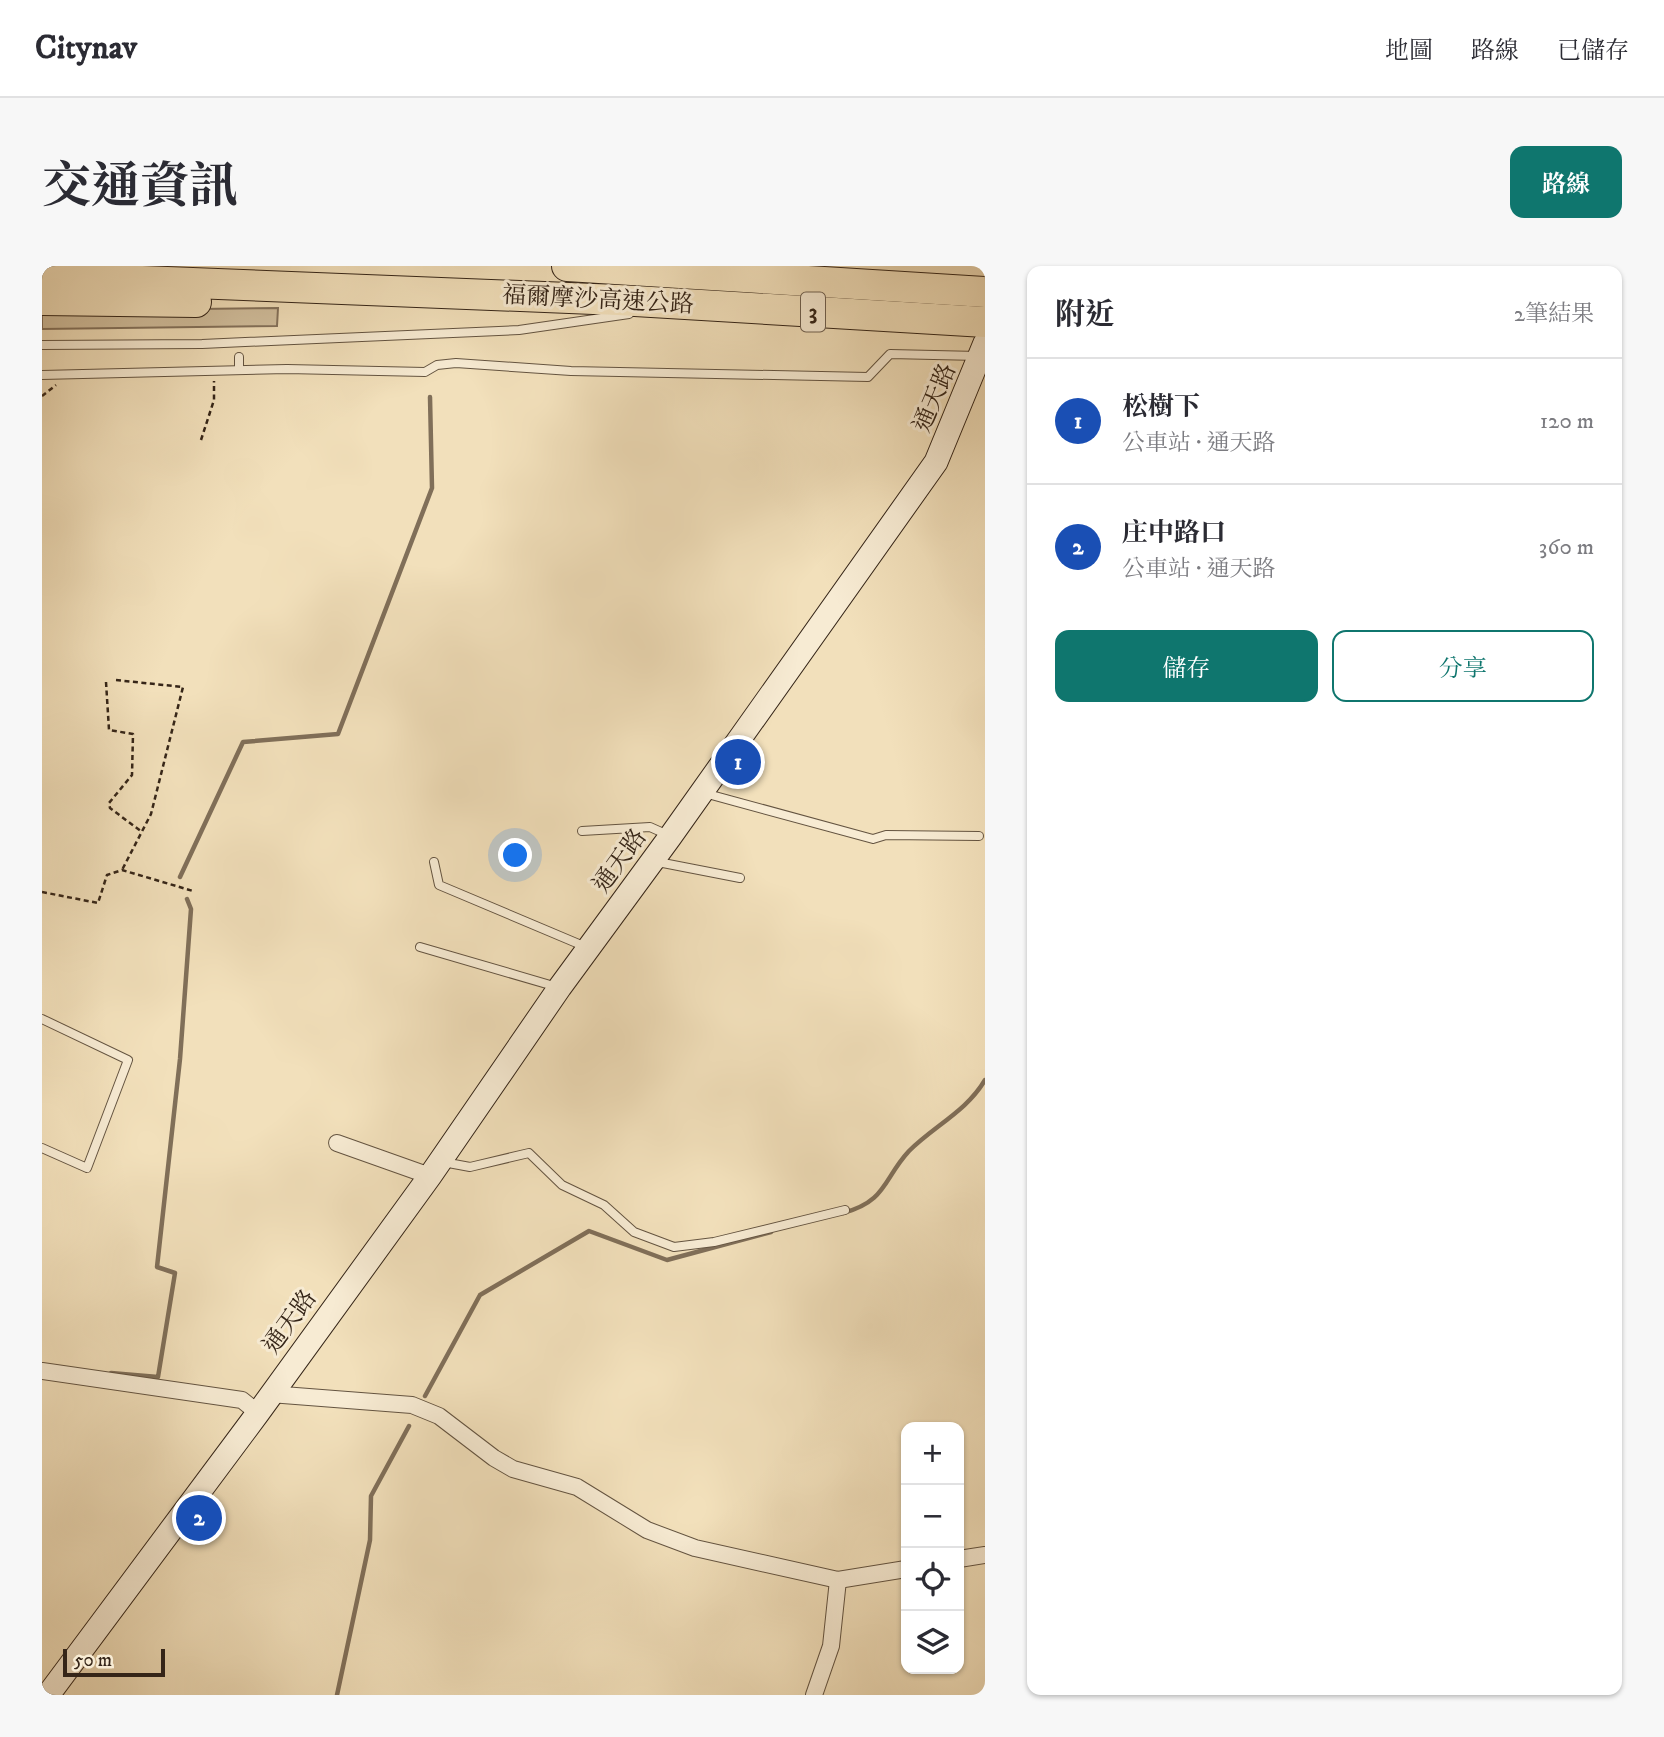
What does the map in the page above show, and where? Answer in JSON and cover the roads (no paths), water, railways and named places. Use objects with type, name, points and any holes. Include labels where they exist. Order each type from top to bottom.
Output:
[{"type":"highway","name":"福爾摩沙高速公路","points":[[567,266],[985,292]]},
{"type":"highway","name":"福爾摩沙高速公路","points":[[42,277],[498,295],[985,322]]},
{"type":"highway","points":[[42,300],[148,303],[498,295]]},
{"type":"street","name":"通天路","points":[[48,1695],[435,1169],[560,987],[936,462],[974,380],[983,350]]},
{"type":"street","points":[[337,1143],[435,1169]]},
{"type":"street","name":"通天路","points":[[42,1371],[264,1404],[411,1405],[439,1416],[494,1458],[513,1469],[577,1487],[647,1530],[695,1548],[838,1580],[901,1570]]},
{"type":"street","points":[[964,1558],[985,1555]]},
{"type":"street","points":[[814,1695],[831,1646],[838,1580]]},
{"type":"lane","points":[[42,345],[202,345],[519,330],[695,305]]},
{"type":"lane","points":[[42,375],[239,370],[425,372],[438,365],[456,363],[571,370],[868,377],[890,354],[983,350]]},
{"type":"lane","points":[[239,357],[239,370]]},
{"type":"lane","points":[[701,792],[873,839],[886,835],[979,836]]},
{"type":"lane","points":[[582,831],[650,828],[670,836]]},
{"type":"lane","points":[[434,862],[439,885],[589,948]]},
{"type":"lane","points":[[650,864],[663,863],[740,878]]},
{"type":"lane","points":[[420,947],[560,987]]},
{"type":"lane","points":[[42,1019],[128,1060],[87,1168],[42,1148]]},
{"type":"lane","points":[[435,1169],[470,1167],[529,1153],[562,1185],[604,1205],[634,1232],[674,1247],[713,1242],[845,1210]]},
{"type":"waterway","points":[[180,877],[243,742],[338,734],[432,488],[430,397]]},
{"type":"waterway","points":[[111,1373],[158,1377],[175,1273],[157,1267],[180,1059],[191,909],[187,899]]},
{"type":"waterway","points":[[843,1213],[857,1208],[876,1195],[909,1151],[969,1101],[985,1080]]},
{"type":"waterway","points":[[425,1396],[480,1295],[589,1231],[667,1260],[771,1232]]},
{"type":"waterway","points":[[337,1695],[370,1540],[371,1496],[409,1426]]},
{"type":"place","name":"松樹下","points":[[738,762]]},
{"type":"place","name":"庄中路口","points":[[199,1518]]}]
